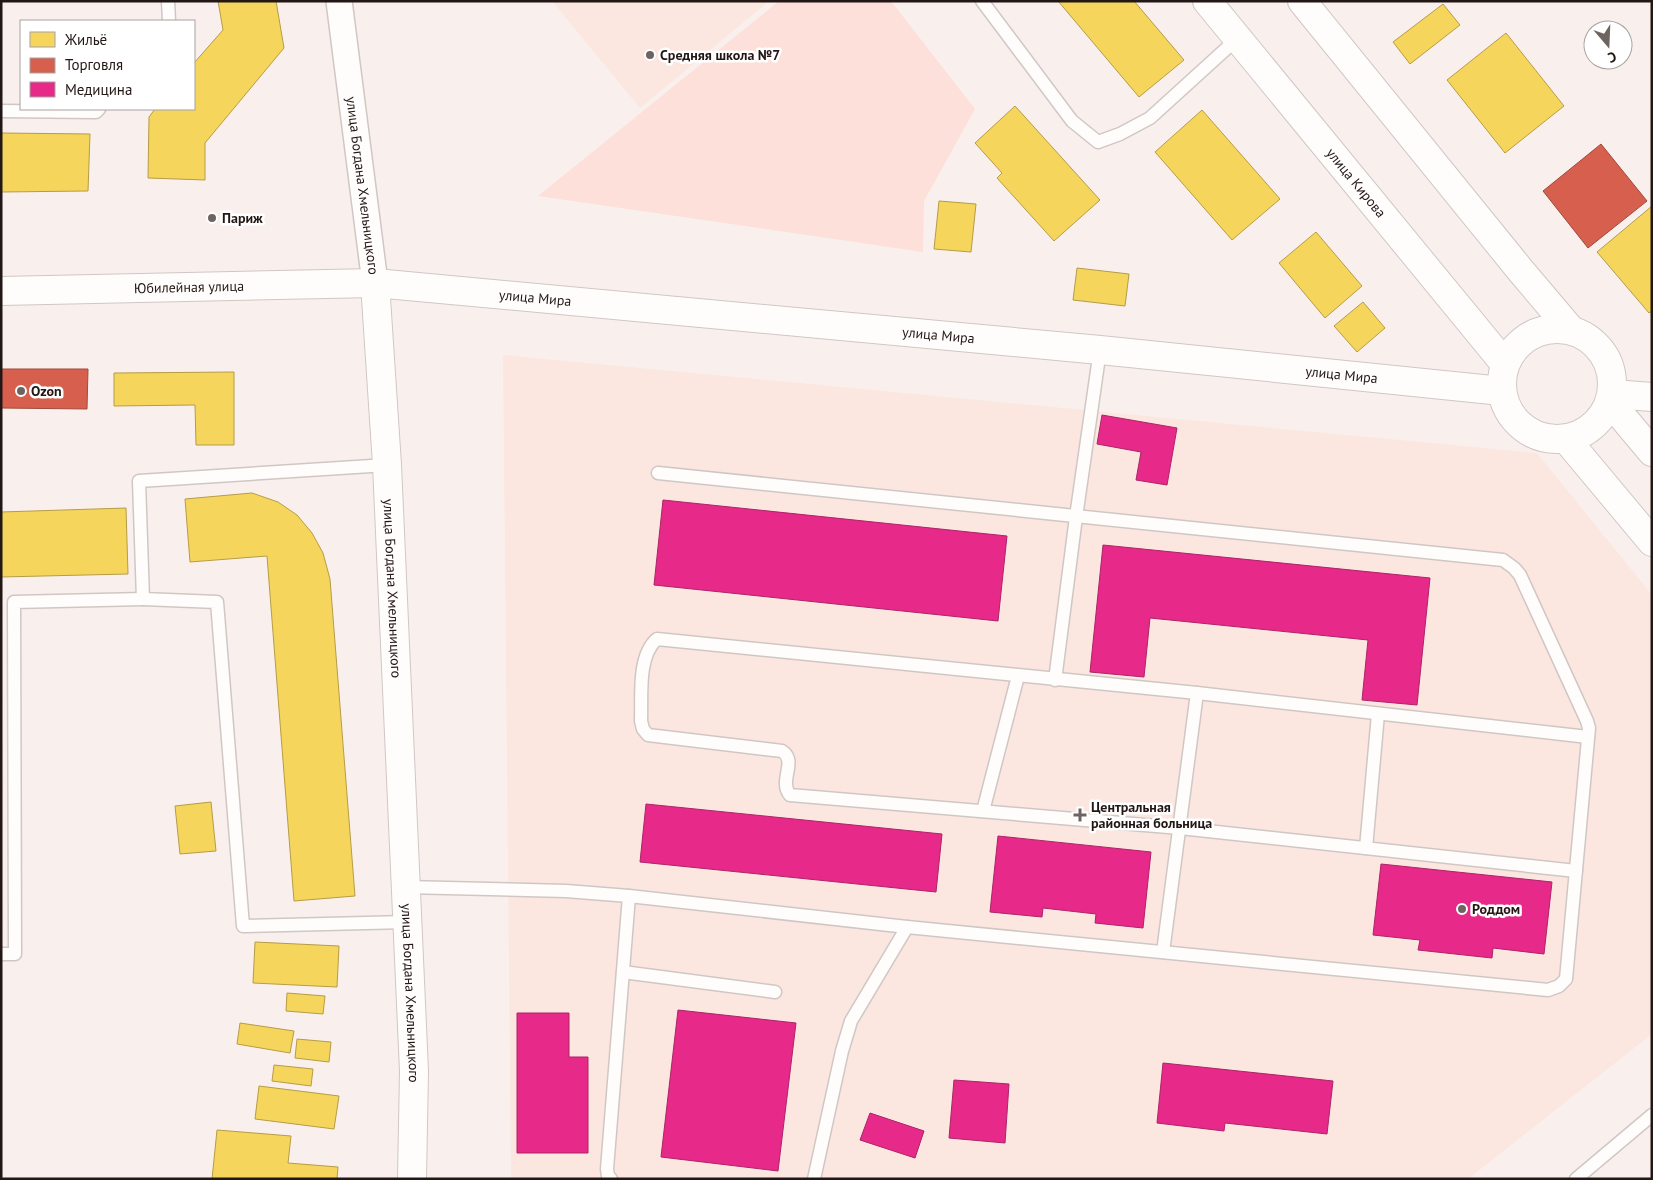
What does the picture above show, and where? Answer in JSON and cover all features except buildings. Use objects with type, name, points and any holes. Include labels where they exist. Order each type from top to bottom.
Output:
[{"type":"street","name":"улица Богдана Хмельницкого","points":[[339,1],[375,283],[386,465],[414,1071],[412,1179]]},
{"type":"street","name":"улица Кирова","points":[[1208,1],[1505,364]]},
{"type":"street","points":[[1302,1],[1571,330]]},
{"type":"street","name":"Юбилейная улица","points":[[1,290],[375,283]]},
{"type":"street","name":"улица Мира","points":[[375,283],[1100,350],[1502,391]]},
{"type":"street","points":[[1551,328],[1571,330],[1590,338],[1604,354],[1612,373],[1611,398],[1601,419],[1585,432],[1566,439],[1544,438],[1524,429],[1509,412],[1502,391],[1505,364],[1515,347],[1531,334],[1551,328]]},
{"type":"street","points":[[1611,398],[1652,397]]},
{"type":"street","points":[[1611,398],[1652,452]]},
{"type":"street","points":[[1566,439],[1652,542]]},
{"type":"lane","points":[[168,1],[169,20]]},
{"type":"lane","points":[[982,1],[1072,121],[1098,142],[1120,134],[1150,118],[1238,38]]},
{"type":"lane","points":[[1,111],[96,112],[98,110]]},
{"type":"lane","points":[[1055,680],[1100,350]]},
{"type":"lane","points":[[143,599],[139,481],[386,465]]},
{"type":"lane","points":[[405,887],[566,891],[629,896],[1548,990],[1559,986],[1566,979],[1588,737],[1587,721],[1520,575],[1503,560],[658,473]]},
{"type":"lane","points":[[1,954],[15,954],[14,602],[143,599],[217,602],[243,926],[407,922]]},
{"type":"lane","points":[[1576,871],[1180,828],[790,795],[785,785],[789,759],[787,754],[782,751],[648,735],[643,729],[641,721],[643,666],[647,650],[657,640],[1196,693],[1588,737]]},
{"type":"lane","points":[[984,811],[1018,676]]},
{"type":"lane","points":[[1163,952],[1196,693]]},
{"type":"lane","points":[[1366,848],[1378,714]]},
{"type":"lane","points":[[611,1179],[608,1176],[607,1169],[629,896]]},
{"type":"lane","points":[[814,1179],[842,1051],[852,1020],[908,926]]},
{"type":"lane","points":[[623,972],[775,992]]},
{"type":"lane","points":[[1576,1179],[1652,1115]]},
{"type":"shaded area","name":"Средняя школа №7","points":[[552,1],[769,1],[640,108]]},
{"type":"shaded area","points":[[779,1],[891,1],[975,109],[924,201],[923,252],[538,196]]},
{"type":"shaded area","name":"Центральная районная больница","points":[[503,355],[1537,453],[1652,595],[1652,1034],[1468,1179],[511,1179]]},
{"type":"place","name":"Средняя школа №7","points":[[650,55]]},
{"type":"place","name":"Париж","points":[[212,218]]},
{"type":"place","name":"Ozon","points":[[21,391]]},
{"type":"place","name":"Центральная районная больница","points":[[1080,815]]},
{"type":"place","name":"Роддом","points":[[1462,909]]}]
